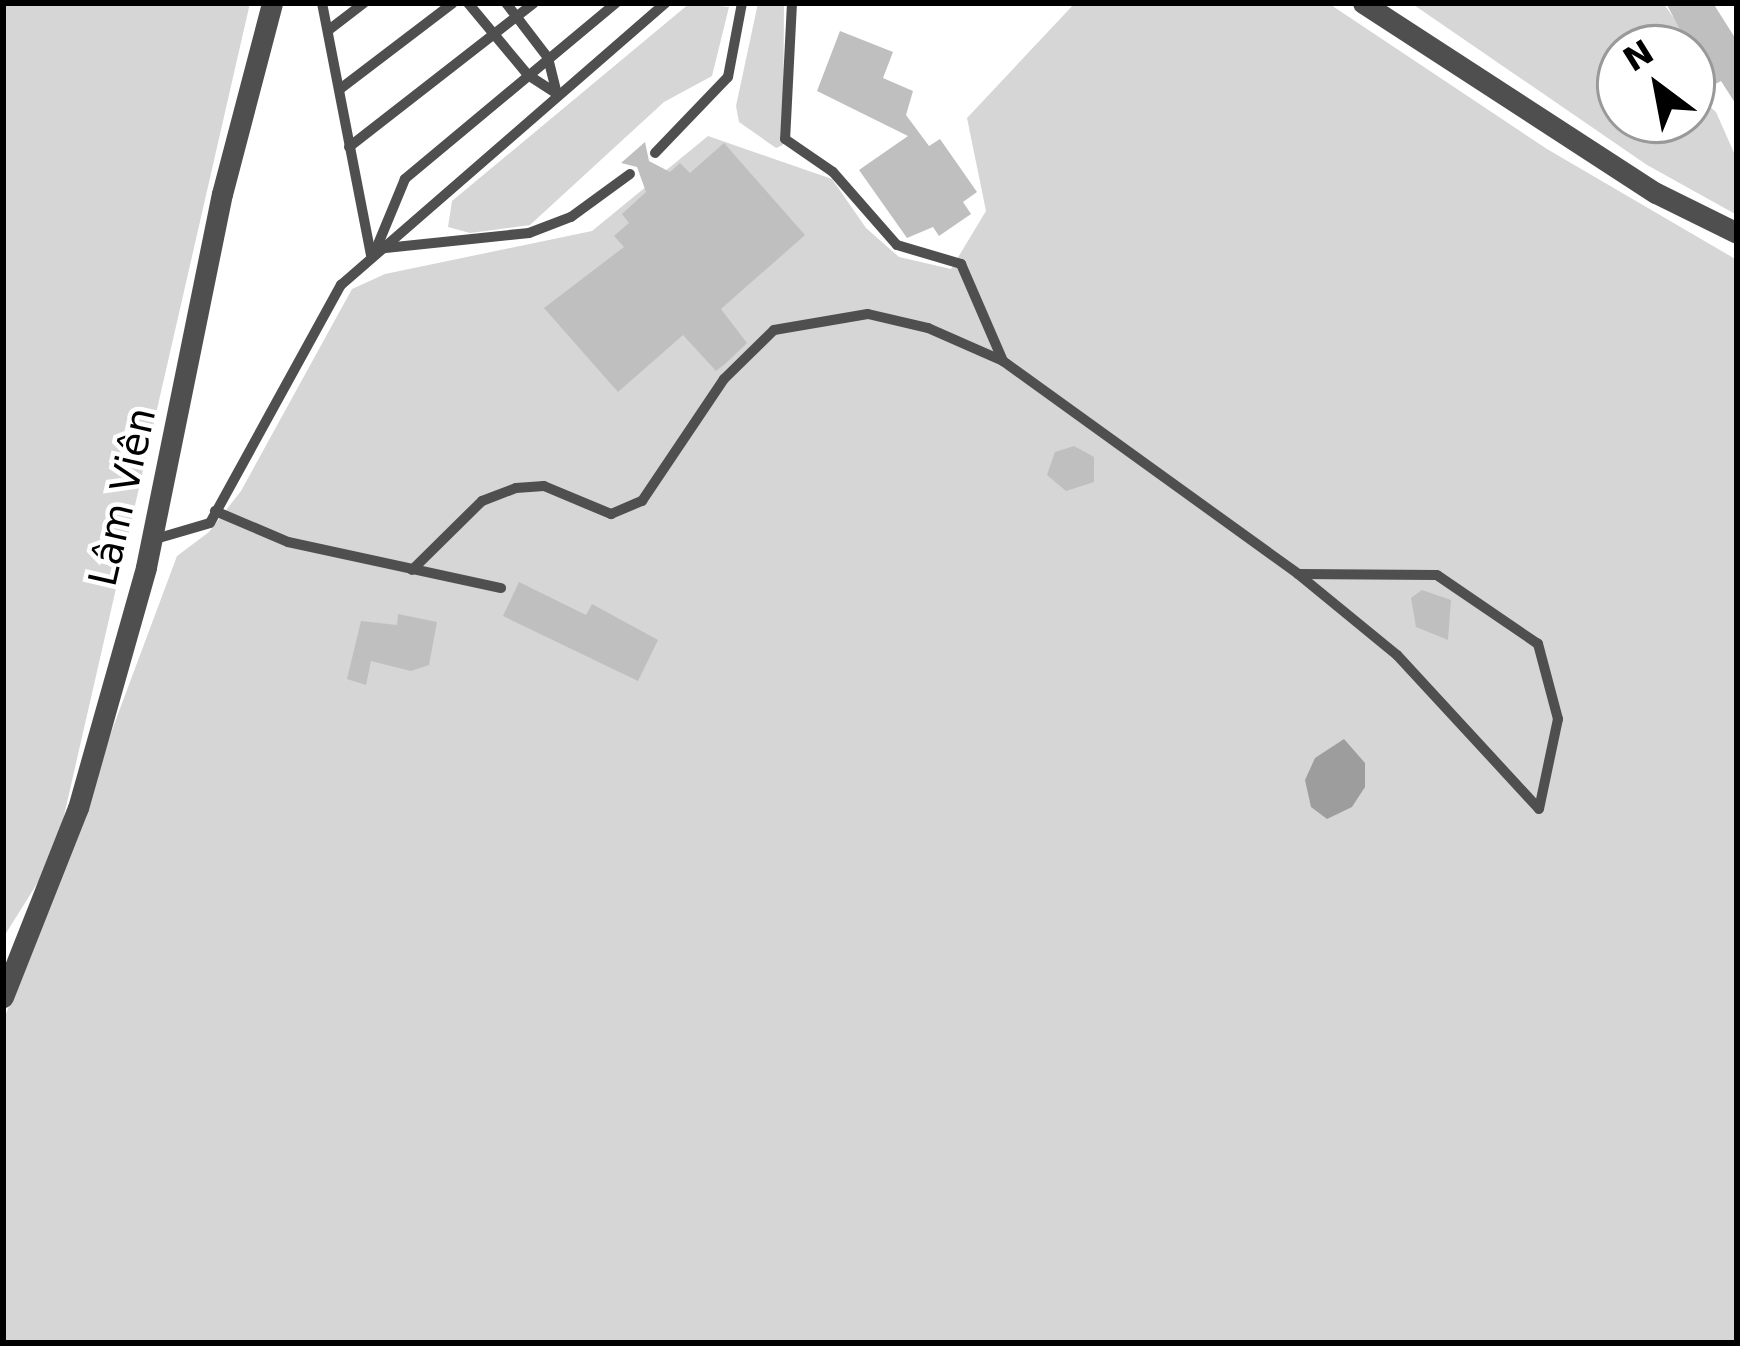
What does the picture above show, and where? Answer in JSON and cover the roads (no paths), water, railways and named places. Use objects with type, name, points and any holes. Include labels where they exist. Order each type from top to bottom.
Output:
[{"type":"street","name":"Lâm Viên","points":[[3,997],[79,808],[152,540],[222,194],[272,3]]},
{"type":"street","points":[[1363,3],[1655,193],[1737,232]]},
{"type":"lane","points":[[322,3],[373,252]]},
{"type":"lane","points":[[330,29],[364,3]]},
{"type":"lane","points":[[340,89],[453,3]]},
{"type":"lane","points":[[468,3],[528,75],[557,94]]},
{"type":"lane","points":[[506,3],[548,58],[557,94]]},
{"type":"lane","points":[[349,147],[534,3]]},
{"type":"lane","points":[[373,252],[405,179],[616,3]]},
{"type":"lane","points":[[152,540],[210,523],[323,308],[373,252],[665,3]]},
{"type":"lane","points":[[655,153],[728,77],[742,3]]},
{"type":"lane","points":[[792,3],[785,139],[833,172],[897,245],[961,265],[1003,361]]},
{"type":"lane","points":[[373,252],[529,233],[572,217],[630,174]]},
{"type":"lane","points":[[412,570],[482,501],[516,488],[544,486],[611,514],[642,501],[724,379],[792,321],[868,314],[928,328],[1003,361],[1298,574],[1397,656],[1539,809],[1558,718],[1538,644],[1438,575],[1298,574]]},
{"type":"lane","points":[[215,511],[288,542],[501,588]]}]
